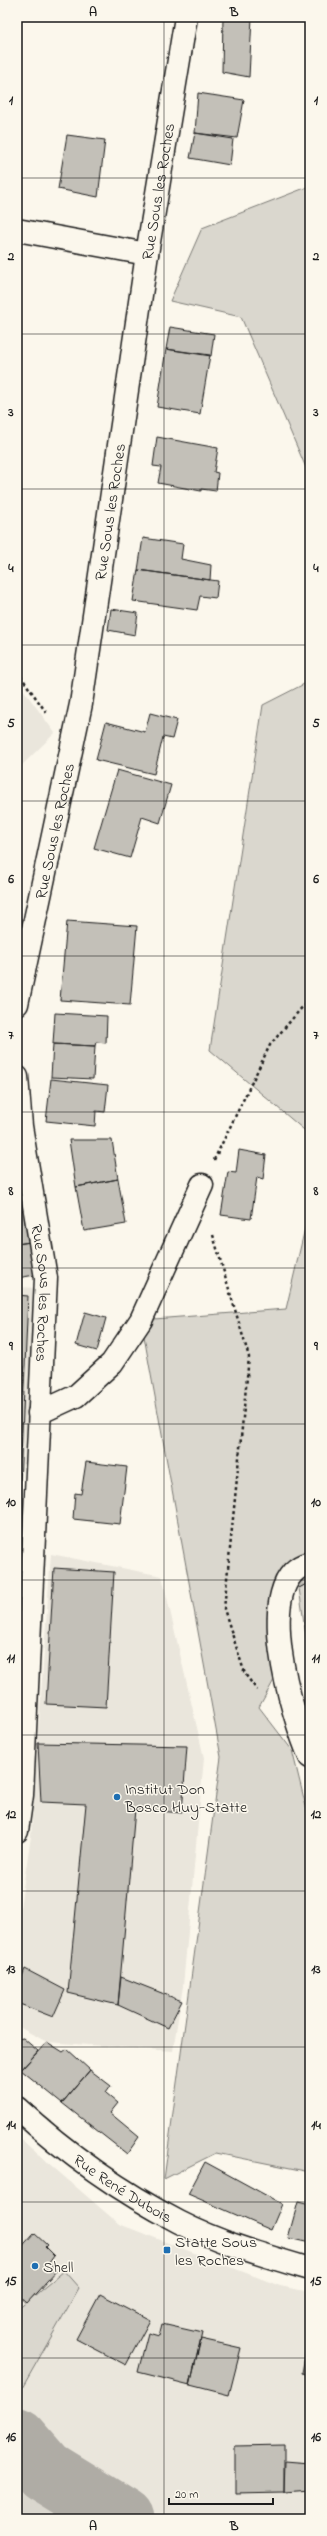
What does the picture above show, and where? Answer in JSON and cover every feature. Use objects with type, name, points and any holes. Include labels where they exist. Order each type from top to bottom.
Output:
[{"type":"street","name":"Rue Sous les Roches","points":[[17,1004],[82,696],[147,254],[186,17]]},
{"type":"street","points":[[17,230],[147,254]]},
{"type":"street","name":"Rue Sous les Roches","points":[[17,1077],[19,1126],[46,1278],[22,1794],[17,1831]]},
{"type":"street","points":[[39,1413],[76,1396],[112,1363],[141,1320],[202,1185]]},
{"type":"street","points":[[310,1564],[298,1567],[284,1585],[278,1609],[283,1664],[299,1733],[310,1757]]},
{"type":"street","name":"Rue René Dubois","points":[[17,2108],[73,2155],[141,2200],[179,2222],[243,2248],[310,2269]]},
{"type":"path","points":[[17,671],[51,720],[73,741]]},
{"type":"path","points":[[202,1185],[270,1045],[310,998]]},
{"type":"path","points":[[212,1232],[217,1256],[249,1357],[224,1609],[245,1674],[258,1692]]},
{"type":"shaded area","points":[[310,186],[310,477],[241,317],[170,301],[202,228]]},
{"type":"shaded area","points":[[17,681],[55,733],[17,770]]},
{"type":"shaded area","points":[[310,681],[310,1135],[210,1050],[263,705]]},
{"type":"shaded area","points":[[310,1207],[310,1563],[291,1576],[283,1664],[259,1707],[292,1750],[310,1823],[310,2172],[216,2153],[164,2179],[221,1757],[141,1320],[286,1309]]},
{"type":"shaded area","points":[[17,1287],[39,1288],[17,1528]]},
{"type":"shaded area","name":"Institut Don Bosco Huy-Statte","points":[[51,1554],[162,1576],[204,1758],[183,1986],[173,2051],[47,2042],[17,2026],[17,1928],[31,1836]]},
{"type":"shaded area","points":[[310,1582],[310,1664],[299,1588]]},
{"type":"shaded area","points":[[17,2136],[119,2224],[280,2286],[310,2292],[310,2519],[123,2519],[45,2471],[17,2439],[17,2397],[79,2288],[17,2310]]},
{"type":"shaded area","points":[[64,2271],[79,2288],[17,2397],[17,2310]]},
{"type":"shaded area","points":[[17,2439],[45,2471],[123,2519],[17,2519]]},
{"type":"building","points":[[223,17],[252,17],[249,77],[222,72]]},
{"type":"building","points":[[198,93],[244,100],[237,138],[195,133]]},
{"type":"building","points":[[195,133],[233,139],[230,165],[190,158]]},
{"type":"building","points":[[67,135],[105,140],[98,197],[58,189]]},
{"type":"building","points":[[170,327],[214,334],[211,356],[166,349]]},
{"type":"building","points":[[166,349],[210,355],[200,414],[157,407]]},
{"type":"building","points":[[157,437],[218,448],[214,472],[218,473],[216,491],[201,489],[201,491],[158,483],[161,467],[153,466]]},
{"type":"building","points":[[143,538],[183,544],[181,559],[211,565],[210,580],[138,570]]},
{"type":"building","points":[[138,570],[218,581],[216,598],[200,596],[197,610],[133,601]]},
{"type":"building","points":[[111,609],[138,613],[135,635],[108,630]]},
{"type":"building","points":[[150,713],[177,720],[172,739],[163,737],[154,774],[96,760],[106,722],[145,732]]},
{"type":"building","points":[[117,770],[171,785],[160,823],[142,817],[130,858],[94,848]]},
{"type":"building","points":[[67,921],[137,926],[130,1005],[60,1000]]},
{"type":"building","points":[[55,1013],[107,1016],[106,1043],[96,1042],[95,1046],[53,1044]]},
{"type":"building","points":[[53,1044],[95,1046],[93,1079],[51,1077]]},
{"type":"building","points":[[51,1079],[108,1085],[105,1112],[96,1111],[95,1126],[46,1121]]},
{"type":"building","points":[[69,1140],[112,1140],[118,1179],[76,1187]]},
{"type":"building","points":[[239,1150],[266,1155],[263,1179],[257,1177],[251,1219],[221,1215],[228,1172],[236,1173]]},
{"type":"building","points":[[118,1179],[126,1224],[84,1231],[76,1187]]},
{"type":"building","points":[[26,1210],[30,1242],[17,1244],[17,1211]]},
{"type":"building","points":[[30,1242],[35,1275],[17,1278],[17,1244]]},
{"type":"building","points":[[17,1295],[28,1296],[19,1506],[17,1506]]},
{"type":"building","points":[[85,1312],[106,1318],[97,1351],[76,1345]]},
{"type":"building","points":[[86,1462],[127,1467],[120,1524],[73,1519],[75,1493],[81,1494]]},
{"type":"building","points":[[54,1568],[114,1572],[106,1707],[46,1704]]},
{"type":"building","points":[[308,1574],[310,1582],[299,1588],[295,1582]]},
{"type":"building","points":[[38,1743],[187,1746],[182,1813],[135,1809],[118,2005],[68,1993],[86,1804],[41,1802]]},
{"type":"building","points":[[25,1969],[65,1990],[53,2017],[17,2003],[17,1989]]},
{"type":"building","points":[[121,1977],[182,2001],[168,2028],[118,2005]]},
{"type":"building","points":[[23,2038],[38,2051],[21,2070],[17,2066],[17,2039]]},
{"type":"building","points":[[47,2042],[63,2052],[67,2049],[90,2070],[62,2103],[21,2070]]},
{"type":"building","points":[[90,2070],[111,2086],[106,2093],[118,2103],[110,2113],[139,2137],[127,2154],[62,2103]]},
{"type":"building","points":[[205,2162],[282,2204],[271,2230],[188,2194]]},
{"type":"building","points":[[298,2202],[310,2205],[310,2243],[288,2238]]},
{"type":"building","name":"Shell","points":[[34,2233],[47,2245],[45,2247],[54,2256],[49,2263],[57,2270],[27,2303],[17,2294],[17,2252]]},
{"type":"building","points":[[100,2294],[150,2320],[126,2365],[76,2339]]},
{"type":"building","points":[[162,2324],[202,2333],[190,2385],[138,2372],[148,2333],[159,2336]]},
{"type":"building","points":[[201,2339],[241,2348],[229,2395],[190,2385]]},
{"type":"building","points":[[307,2344],[310,2344],[310,2375],[302,2373]]},
{"type":"building","points":[[284,2445],[284,2492],[235,2493],[235,2446]]},
{"type":"building","points":[[285,2461],[310,2463],[310,2490],[284,2492]]},
{"type":"waterway","points":[[17,2439],[45,2471],[123,2519]]},
{"type":"place","name":"Institut Don Bosco Huy-Statte","points":[[117,1797]]},
{"type":"place","name":"Statte Sous les Roches","points":[[167,2250]]},
{"type":"place","name":"Shell","points":[[35,2266]]}]
